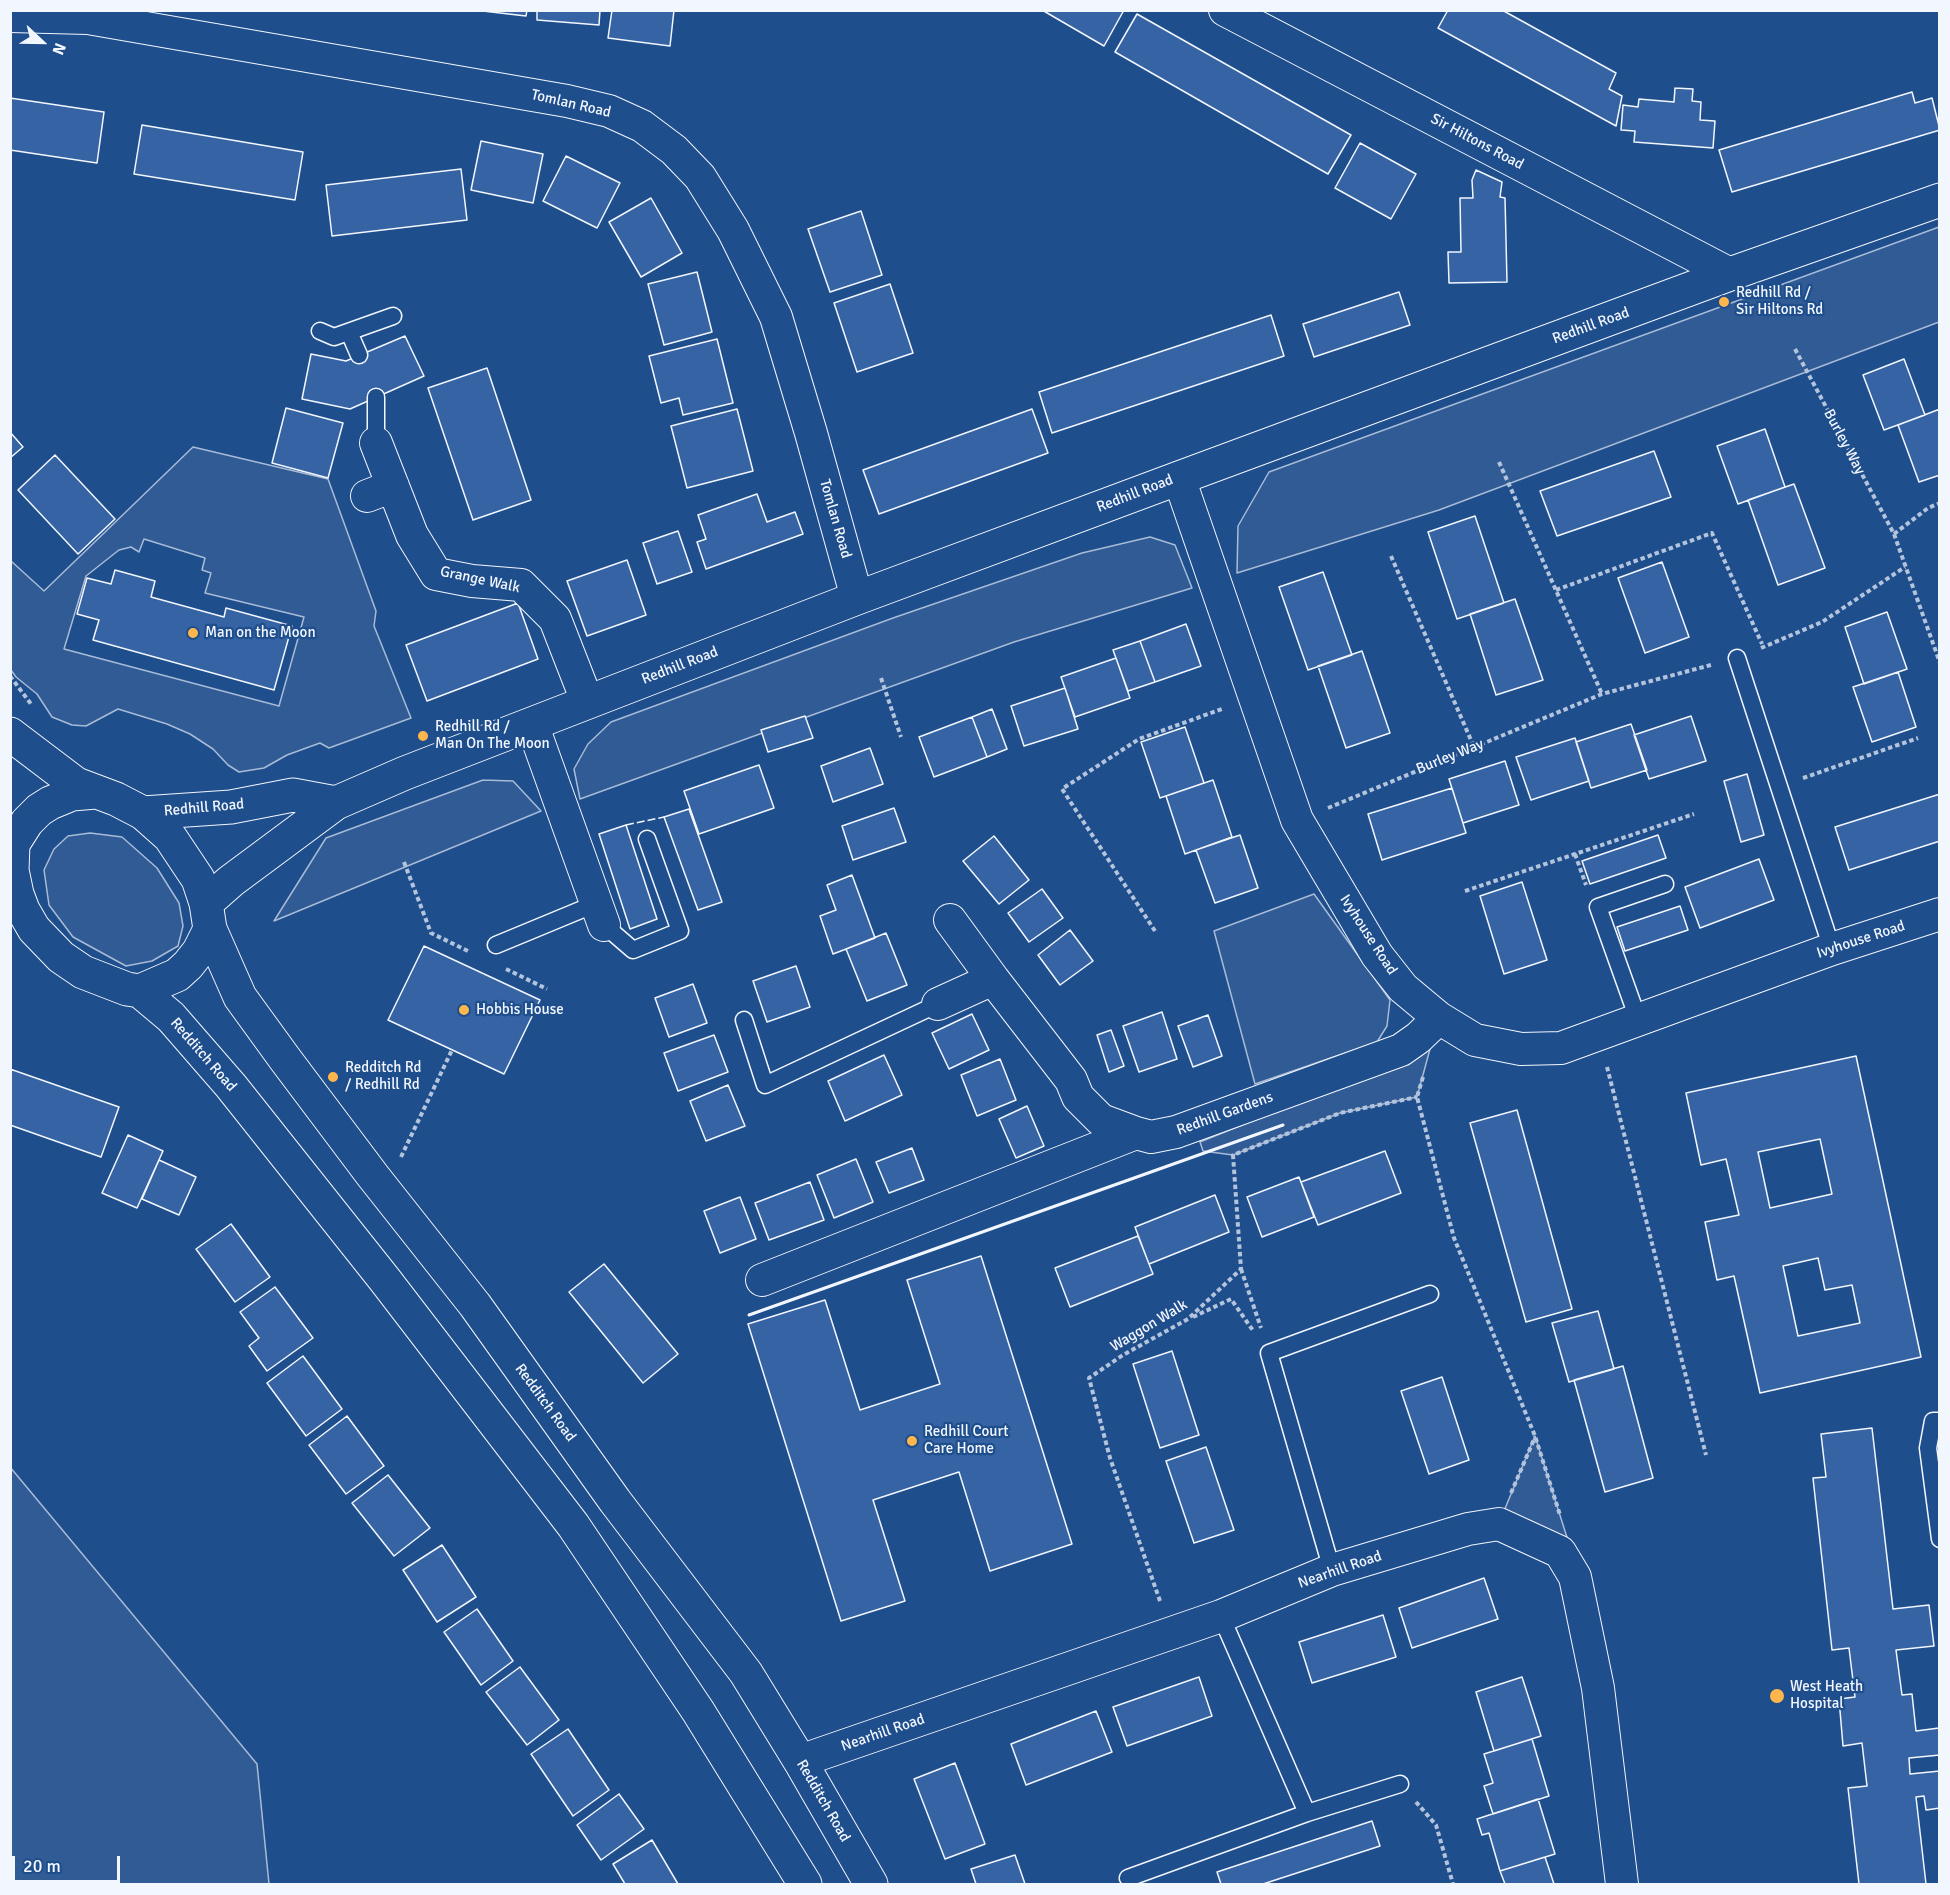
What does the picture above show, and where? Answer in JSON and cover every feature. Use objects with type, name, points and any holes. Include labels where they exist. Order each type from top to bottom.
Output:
[{"type":"main road","name":"Redhill Road","points":[[208,916],[231,881],[336,803],[405,773],[857,598],[1730,274],[1940,200]]},
{"type":"main road","points":[[10,734],[76,784],[116,799],[143,813],[170,837],[198,879],[208,916],[199,951],[177,975],[140,991],[127,989],[83,972],[61,957],[17,911],[12,870],[12,842],[39,810],[72,794],[96,792]]},
{"type":"main road","name":"Redhill Road","points":[[143,813],[231,807],[294,795],[336,803]]},
{"type":"main road","name":"Redditch Road","points":[[208,916],[240,997],[366,1167],[475,1305],[615,1501],[746,1673],[801,1761],[871,1884]]},
{"type":"main road","name":"Redditch Road","points":[[140,991],[171,1017],[231,1086],[385,1280],[573,1526],[698,1710],[805,1884]]},
{"type":"street","name":"Sir Hiltons Road","points":[[1225,10],[1730,274]]},
{"type":"street","name":"Tomlan Road","points":[[10,16],[88,14],[567,101],[609,111],[642,126],[674,150],[700,177],[733,230],[776,317],[857,598]]},
{"type":"street","name":"Grange Walk","points":[[376,444],[380,491],[412,535],[436,574],[472,581],[521,585],[555,619],[587,701]]},
{"type":"street","name":"Ivyhouse Road","points":[[1179,478],[1297,820],[1377,955],[1403,988],[1439,1018],[1475,1040],[1521,1049],[1561,1048],[1832,949],[1940,914]]},
{"type":"street","points":[[532,724],[599,915]]},
{"type":"street","name":"Redhill Gardens","points":[[950,920],[1071,1080],[1078,1097],[1101,1120],[1151,1137],[1176,1132],[1401,1050],[1439,1018]]},
{"type":"street","points":[[938,1004],[993,979]]},
{"type":"street","points":[[762,1280],[1136,1133]]},
{"type":"street","points":[[1498,1524],[1560,1552],[1575,1576],[1598,1688],[1622,1884]]},
{"type":"street","name":"Nearhill Road","points":[[801,1761],[1221,1616],[1332,1570],[1468,1529],[1498,1524]]},
{"type":"lane","points":[[320,331],[334,337],[393,316]]},
{"type":"lane","points":[[349,332],[359,355]]},
{"type":"lane","points":[[376,397],[376,444]]},
{"type":"lane","points":[[1737,658],[1832,949]]},
{"type":"lane","points":[[496,945],[599,915],[633,950],[680,931],[647,839]]},
{"type":"lane","points":[[1638,1019],[1598,907],[1665,884]]},
{"type":"lane","points":[[744,1020],[765,1085],[938,1004]]},
{"type":"lane","points":[[1332,1570],[1269,1353],[1430,1294]]},
{"type":"lane","points":[[1940,1421],[1933,1421],[1928,1448],[1940,1539]]},
{"type":"lane","points":[[1221,1616],[1307,1813]]},
{"type":"lane","points":[[1128,1878],[1307,1813],[1400,1784]]},
{"type":"path","name":"Burley Way","points":[[1795,349],[1894,534],[1940,663]]},
{"type":"path","points":[[1499,462],[1602,694]]},
{"type":"path","points":[[1894,534],[1928,508],[1940,503]]},
{"type":"path","points":[[1556,590],[1712,533],[1763,646]]},
{"type":"path","points":[[1391,556],[1474,747]]},
{"type":"path","name":"Burley Way","points":[[1297,820],[1602,694],[1737,658],[1822,622],[1905,567]]},
{"type":"path","points":[[881,678],[901,737]]},
{"type":"path","points":[[1155,931],[1062,789],[1139,739],[1254,697]]},
{"type":"path","points":[[1779,786],[1918,738]]},
{"type":"path","points":[[1465,891],[1694,814]]},
{"type":"path","points":[[404,862],[431,933],[480,956]]},
{"type":"path","points":[[499,966],[547,989]]},
{"type":"path","points":[[1599,1034],[1706,1455]]},
{"type":"path","points":[[400,1160],[452,1050]]},
{"type":"path","points":[[1425,1068],[1417,1097],[1454,1238],[1535,1436],[1563,1525]]},
{"type":"path","points":[[1269,1353],[1241,1269],[1233,1155],[1340,1113],[1417,1097]]},
{"type":"path","name":"Waggon Walk","points":[[1171,1633],[1110,1458],[1089,1378],[1123,1355],[1188,1319],[1241,1269]]},
{"type":"path","points":[[1188,1319],[1231,1299],[1269,1353]]},
{"type":"path","points":[[1498,1524],[1535,1436]]},
{"type":"path","points":[[1400,1784],[1436,1825],[1453,1884]]},
{"type":"shaded area","points":[[1939,227],[1939,322],[1439,510],[1237,573],[1238,526],[1269,472]]},
{"type":"shaded area","points":[[193,447],[328,479],[376,611],[374,626],[411,718],[329,748],[320,743],[287,755],[264,768],[239,772],[228,765],[213,749],[190,734],[167,724],[118,709],[86,726],[72,725],[52,717],[37,694],[11,670],[11,561],[44,591]],"holes":[[[144,539],[205,558],[202,570],[211,573],[205,593],[304,617],[279,706],[64,649],[86,576],[119,550],[131,547],[139,552]]]},
{"type":"shaded area","points":[[1150,537],[1175,545],[1192,588],[1014,642],[580,799],[574,769],[588,744],[611,722],[893,618],[1082,553]]},
{"type":"shaded area","points":[[483,780],[513,781],[541,811],[274,921],[326,838]]},
{"type":"shaded area","points":[[90,833],[122,837],[157,868],[179,903],[183,926],[178,946],[152,961],[126,966],[73,937],[49,905],[44,870],[54,849],[68,836]]},
{"type":"shaded area","points":[[1314,894],[1390,1000],[1387,1026],[1377,1042],[1255,1084],[1214,931]]},
{"type":"shaded area","points":[[1430,1049],[1417,1097],[1340,1113],[1233,1155],[1203,1151],[1200,1142]]},
{"type":"shaded area","points":[[1535,1436],[1570,1547],[1504,1511]]},
{"type":"shaded area","points":[[10,1467],[257,1764],[269,1884],[11,1884]]},
{"type":"building","points":[[474,10],[527,10],[526,16]]},
{"type":"building","points":[[537,10],[600,10],[599,25],[537,20]]},
{"type":"building","points":[[612,10],[674,10],[670,46],[608,38]]},
{"type":"building","points":[[1042,10],[1124,10],[1104,46]]},
{"type":"building","points":[[1448,10],[1502,10],[1616,73],[1609,89],[1622,96],[1616,126],[1438,28]]},
{"type":"building","points":[[1137,14],[1351,135],[1328,174],[1115,52]]},
{"type":"building","points":[[1675,88],[1693,89],[1692,101],[1701,102],[1700,120],[1715,121],[1713,148],[1634,142],[1635,131],[1621,130],[1623,105],[1638,107],[1639,99],[1674,102]]},
{"type":"building","points":[[1912,92],[1915,103],[1932,98],[1940,130],[1732,192],[1719,150]]},
{"type":"building","points":[[10,98],[104,112],[97,163],[10,150]]},
{"type":"building","points":[[142,125],[303,152],[295,200],[134,174]]},
{"type":"building","points":[[481,141],[543,154],[533,203],[471,190]]},
{"type":"building","points":[[1360,143],[1416,174],[1391,219],[1335,188]]},
{"type":"building","points":[[566,156],[620,183],[597,228],[543,201]]},
{"type":"building","points":[[461,169],[467,220],[332,236],[326,185]]},
{"type":"building","points":[[1476,170],[1502,182],[1500,197],[1505,198],[1507,282],[1449,283],[1448,252],[1461,252],[1460,198],[1473,198],[1472,180]]},
{"type":"building","points":[[651,198],[682,253],[641,277],[609,222]]},
{"type":"building","points":[[861,211],[882,275],[830,292],[808,229]]},
{"type":"building","points":[[697,272],[712,332],[664,345],[648,284]]},
{"type":"building","points":[[890,284],[913,353],[857,372],[834,303]]},
{"type":"building","points":[[1399,292],[1410,325],[1314,357],[1303,324]]},
{"type":"building","points":[[1271,315],[1284,356],[1052,433],[1039,392]]},
{"type":"building","points":[[405,336],[424,376],[350,409],[302,399],[311,354],[346,361]]},
{"type":"building","points":[[717,339],[733,403],[683,415],[679,398],[661,403],[649,356]]},
{"type":"building","points":[[1904,359],[1925,415],[1884,430],[1863,375]]},
{"type":"building","points":[[487,368],[531,500],[473,520],[428,388]]},
{"type":"building","points":[[286,408],[343,423],[328,478],[272,463]]},
{"type":"building","points":[[737,409],[753,471],[687,488],[671,426]]},
{"type":"building","points":[[1032,409],[1048,453],[879,514],[863,470]]},
{"type":"building","points":[[1940,409],[1940,475],[1919,482],[1898,425]]},
{"type":"building","points":[[1765,429],[1785,487],[1738,504],[1717,446]]},
{"type":"building","points":[[10,432],[23,447],[10,458]]},
{"type":"building","points":[[1654,451],[1671,497],[1557,536],[1540,491]]},
{"type":"building","points":[[55,455],[115,519],[78,554],[18,490]]},
{"type":"building","points":[[1794,484],[1825,568],[1778,585],[1748,500]]},
{"type":"building","points":[[757,494],[767,522],[795,512],[803,534],[706,569],[697,542],[706,539],[698,515]]},
{"type":"building","points":[[1475,516],[1504,603],[1457,619],[1428,532]]},
{"type":"building","points":[[678,531],[692,572],[657,584],[643,543]]},
{"type":"building","points":[[627,560],[646,615],[587,636],[567,581]]},
{"type":"building","points":[[1662,562],[1689,637],[1645,653],[1618,578]]},
{"type":"building","name":"Man on the Moon","points":[[115,570],[155,581],[151,597],[224,617],[226,608],[292,626],[274,690],[93,640],[99,620],[77,614],[87,578],[111,584]]},
{"type":"building","points":[[1323,572],[1352,655],[1308,670],[1279,587]]},
{"type":"building","points":[[1515,599],[1543,680],[1496,695],[1470,614]]},
{"type":"building","points":[[518,603],[538,659],[427,701],[406,645]]},
{"type":"building","points":[[1887,612],[1907,669],[1864,684],[1845,627]]},
{"type":"building","points":[[1186,624],[1201,666],[1155,682],[1140,641]]},
{"type":"building","points":[[1140,641],[1155,682],[1128,691],[1113,650]]},
{"type":"building","points":[[1362,651],[1390,733],[1346,748],[1318,666]]},
{"type":"building","points":[[1116,658],[1130,698],[1075,717],[1061,677]]},
{"type":"building","points":[[1898,672],[1916,727],[1872,742],[1853,687]]},
{"type":"building","points":[[1065,688],[1078,729],[1024,746],[1011,706]]},
{"type":"building","points":[[992,709],[1007,749],[987,757],[972,717]]},
{"type":"building","points":[[805,716],[813,738],[768,752],[761,730]]},
{"type":"building","points":[[1691,716],[1706,761],[1649,779],[1634,735]]},
{"type":"building","points":[[972,717],[987,757],[934,777],[919,737]]},
{"type":"building","points":[[1631,724],[1647,770],[1591,788],[1576,742]]},
{"type":"building","points":[[1185,727],[1204,783],[1160,798],[1141,742]]},
{"type":"building","points":[[1575,738],[1589,781],[1531,800],[1516,757]]},
{"type":"building","points":[[870,748],[883,784],[833,802],[821,766]]},
{"type":"building","points":[[1505,761],[1519,805],[1463,823],[1449,779]]},
{"type":"building","points":[[759,765],[774,808],[699,834],[684,791]]},
{"type":"building","points":[[1747,774],[1764,835],[1741,842],[1724,781]]},
{"type":"building","points":[[1213,780],[1232,837],[1185,854],[1166,796]]},
{"type":"building","points":[[1452,788],[1466,833],[1382,860],[1368,814]]},
{"type":"building","points":[[1940,794],[1940,841],[1849,870],[1835,827]]},
{"type":"building","points":[[894,808],[906,842],[853,860],[842,826]]},
{"type":"building","points":[[689,809],[722,902],[698,910],[664,817]]},
{"type":"building","points":[[626,825],[657,919],[630,929],[599,834]]},
{"type":"building","points":[[1240,835],[1258,888],[1215,903],[1196,850]]},
{"type":"building","points":[[1658,835],[1666,858],[1590,884],[1582,861]]},
{"type":"building","points":[[994,836],[1029,880],[999,904],[963,861]]},
{"type":"building","points":[[1759,859],[1774,900],[1700,928],[1685,887]]},
{"type":"building","points":[[852,875],[875,938],[833,954],[820,916],[836,910],[827,885]]},
{"type":"building","points":[[1522,882],[1547,960],[1504,974],[1480,896]]},
{"type":"building","points":[[1042,889],[1063,918],[1029,942],[1008,913]]},
{"type":"building","points":[[1680,906],[1688,930],[1625,951],[1617,927]]},
{"type":"building","points":[[1070,930],[1093,961],[1060,985],[1038,955]]},
{"type":"building","points":[[886,933],[907,985],[867,1001],[846,949]]},
{"type":"building","name":"Hobbis House","points":[[424,946],[540,1000],[504,1074],[388,1020]]},
{"type":"building","points":[[796,966],[810,1007],[767,1022],[753,981]]},
{"type":"building","points":[[693,984],[707,1023],[669,1037],[655,998]]},
{"type":"building","points":[[1162,1012],[1177,1059],[1139,1072],[1123,1026]]},
{"type":"building","points":[[972,1014],[989,1050],[949,1069],[932,1033]]},
{"type":"building","points":[[1208,1015],[1222,1056],[1193,1067],[1178,1026]]},
{"type":"building","points":[[1111,1030],[1124,1066],[1109,1072],[1097,1035]]},
{"type":"building","points":[[714,1035],[728,1072],[678,1091],[664,1053]]},
{"type":"building","points":[[884,1055],[902,1095],[845,1121],[828,1081]]},
{"type":"building","points":[[1856,1056],[1921,1357],[1760,1393],[1734,1276],[1717,1280],[1705,1222],[1739,1215],[1726,1159],[1701,1165],[1686,1093]],"holes":[[[1820,1139],[1832,1194],[1770,1208],[1758,1152]],[[1818,1258],[1825,1290],[1852,1285],[1860,1323],[1798,1336],[1783,1266]]]},
{"type":"building","points":[[1000,1059],[1016,1100],[977,1116],[961,1075]]},
{"type":"building","points":[[10,1069],[119,1107],[101,1157],[10,1125]]},
{"type":"building","points":[[728,1085],[745,1126],[706,1141],[690,1101]]},
{"type":"building","points":[[1027,1106],[1044,1146],[1016,1158],[999,1119]]},
{"type":"building","points":[[1517,1110],[1572,1309],[1526,1322],[1470,1123]]},
{"type":"building","points":[[128,1135],[163,1151],[137,1208],[102,1193]]},
{"type":"building","points":[[912,1148],[924,1180],[889,1193],[876,1162]]},
{"type":"building","points":[[1385,1151],[1401,1193],[1318,1225],[1301,1182]]},
{"type":"building","points":[[856,1159],[873,1202],[834,1218],[817,1175]]},
{"type":"building","points":[[159,1160],[196,1177],[179,1215],[142,1199]]},
{"type":"building","points":[[1299,1177],[1314,1217],[1262,1237],[1247,1197]]},
{"type":"building","points":[[810,1182],[824,1220],[769,1240],[755,1203]]},
{"type":"building","points":[[1215,1195],[1229,1232],[1149,1264],[1135,1227]]},
{"type":"building","points":[[740,1197],[756,1239],[720,1253],[704,1211]]},
{"type":"building","points":[[231,1224],[270,1277],[235,1302],[196,1249]]},
{"type":"building","points":[[1138,1236],[1153,1274],[1070,1307],[1055,1268]]},
{"type":"building","name":"Redhill Court Care Home","points":[[981,1256],[1072,1544],[990,1571],[959,1472],[873,1500],[905,1601],[841,1621],[748,1324],[825,1300],[860,1410],[940,1384],[907,1280]]},
{"type":"building","points":[[604,1264],[678,1354],[643,1383],[569,1292]]},
{"type":"building","points":[[275,1287],[313,1338],[267,1371],[249,1346],[259,1338],[240,1312]]},
{"type":"building","points":[[1598,1311],[1614,1369],[1569,1382],[1552,1323]]},
{"type":"building","points":[[1172,1351],[1199,1435],[1160,1448],[1133,1364]]},
{"type":"building","points":[[303,1356],[342,1409],[306,1436],[267,1383]]},
{"type":"building","points":[[1623,1366],[1653,1478],[1605,1492],[1574,1380]]},
{"type":"building","points":[[1442,1377],[1469,1460],[1429,1474],[1401,1391]]},
{"type":"building","points":[[347,1416],[384,1466],[346,1494],[309,1445]]},
{"type":"building","points":[[1872,1428],[1893,1609],[1929,1605],[1934,1646],[1896,1650],[1902,1695],[1912,1694],[1916,1731],[1939,1728],[1940,1755],[1909,1758],[1910,1774],[1940,1771],[1940,1808],[1926,1810],[1924,1796],[1916,1797],[1926,1884],[1859,1884],[1848,1788],[1867,1786],[1862,1743],[1843,1746],[1839,1699],[1855,1697],[1849,1648],[1832,1650],[1813,1478],[1826,1477],[1821,1434]]},
{"type":"building","points":[[1206,1447],[1234,1530],[1194,1543],[1166,1461]]},
{"type":"building","points":[[388,1475],[430,1528],[394,1556],[352,1503]]},
{"type":"building","points":[[442,1545],[476,1597],[437,1622],[403,1570]]},
{"type":"building","points":[[1484,1578],[1498,1619],[1412,1648],[1399,1608]]},
{"type":"building","points":[[477,1609],[513,1661],[481,1685],[444,1632]]},
{"type":"building","points":[[1383,1615],[1396,1657],[1312,1683],[1299,1642]]},
{"type":"building","points":[[520,1667],[559,1720],[527,1745],[486,1692]]},
{"type":"building","points":[[1199,1677],[1212,1716],[1127,1746],[1113,1707]]},
{"type":"building","points":[[1522,1677],[1541,1736],[1494,1751],[1476,1692]]},
{"type":"building","points":[[1096,1711],[1112,1752],[1026,1785],[1011,1744]]},
{"type":"building","points":[[568,1729],[609,1790],[573,1816],[531,1754]]},
{"type":"building","points":[[1532,1739],[1549,1796],[1493,1814],[1484,1786],[1493,1783],[1484,1754]]},
{"type":"building","points":[[955,1763],[985,1844],[945,1859],[914,1779]]},
{"type":"building","points":[[619,1794],[644,1829],[601,1860],[577,1825]]},
{"type":"building","points":[[1538,1799],[1555,1854],[1500,1871],[1489,1833],[1482,1835],[1477,1819]]},
{"type":"building","points":[[1372,1821],[1380,1846],[1263,1884],[1221,1884],[1217,1872]]},
{"type":"building","points":[[652,1840],[678,1884],[625,1884],[613,1864]]},
{"type":"building","points":[[1015,1855],[1025,1884],[976,1884],[971,1869]]},
{"type":"building","points":[[1545,1857],[1554,1884],[1505,1884],[1500,1871]]},
{"type":"fence","points":[[626,825],[664,817]]},
{"type":"wall","points":[[749,1315],[1283,1125]]},
{"type":"place","name":"Redhill Rd / Sir Hiltons Rd","points":[[1724,302]]},
{"type":"place","name":"Man on the Moon","points":[[193,633]]},
{"type":"place","name":"Redhill Rd / Man On The Moon","points":[[423,736]]},
{"type":"place","name":"Hobbis House","points":[[464,1010]]},
{"type":"place","name":"Redditch Rd / Redhill Rd","points":[[333,1077]]},
{"type":"place","name":"Redhill Court Care Home","points":[[912,1441]]},
{"type":"place","name":"West Heath Hospital","points":[[1777,1696]]}]
